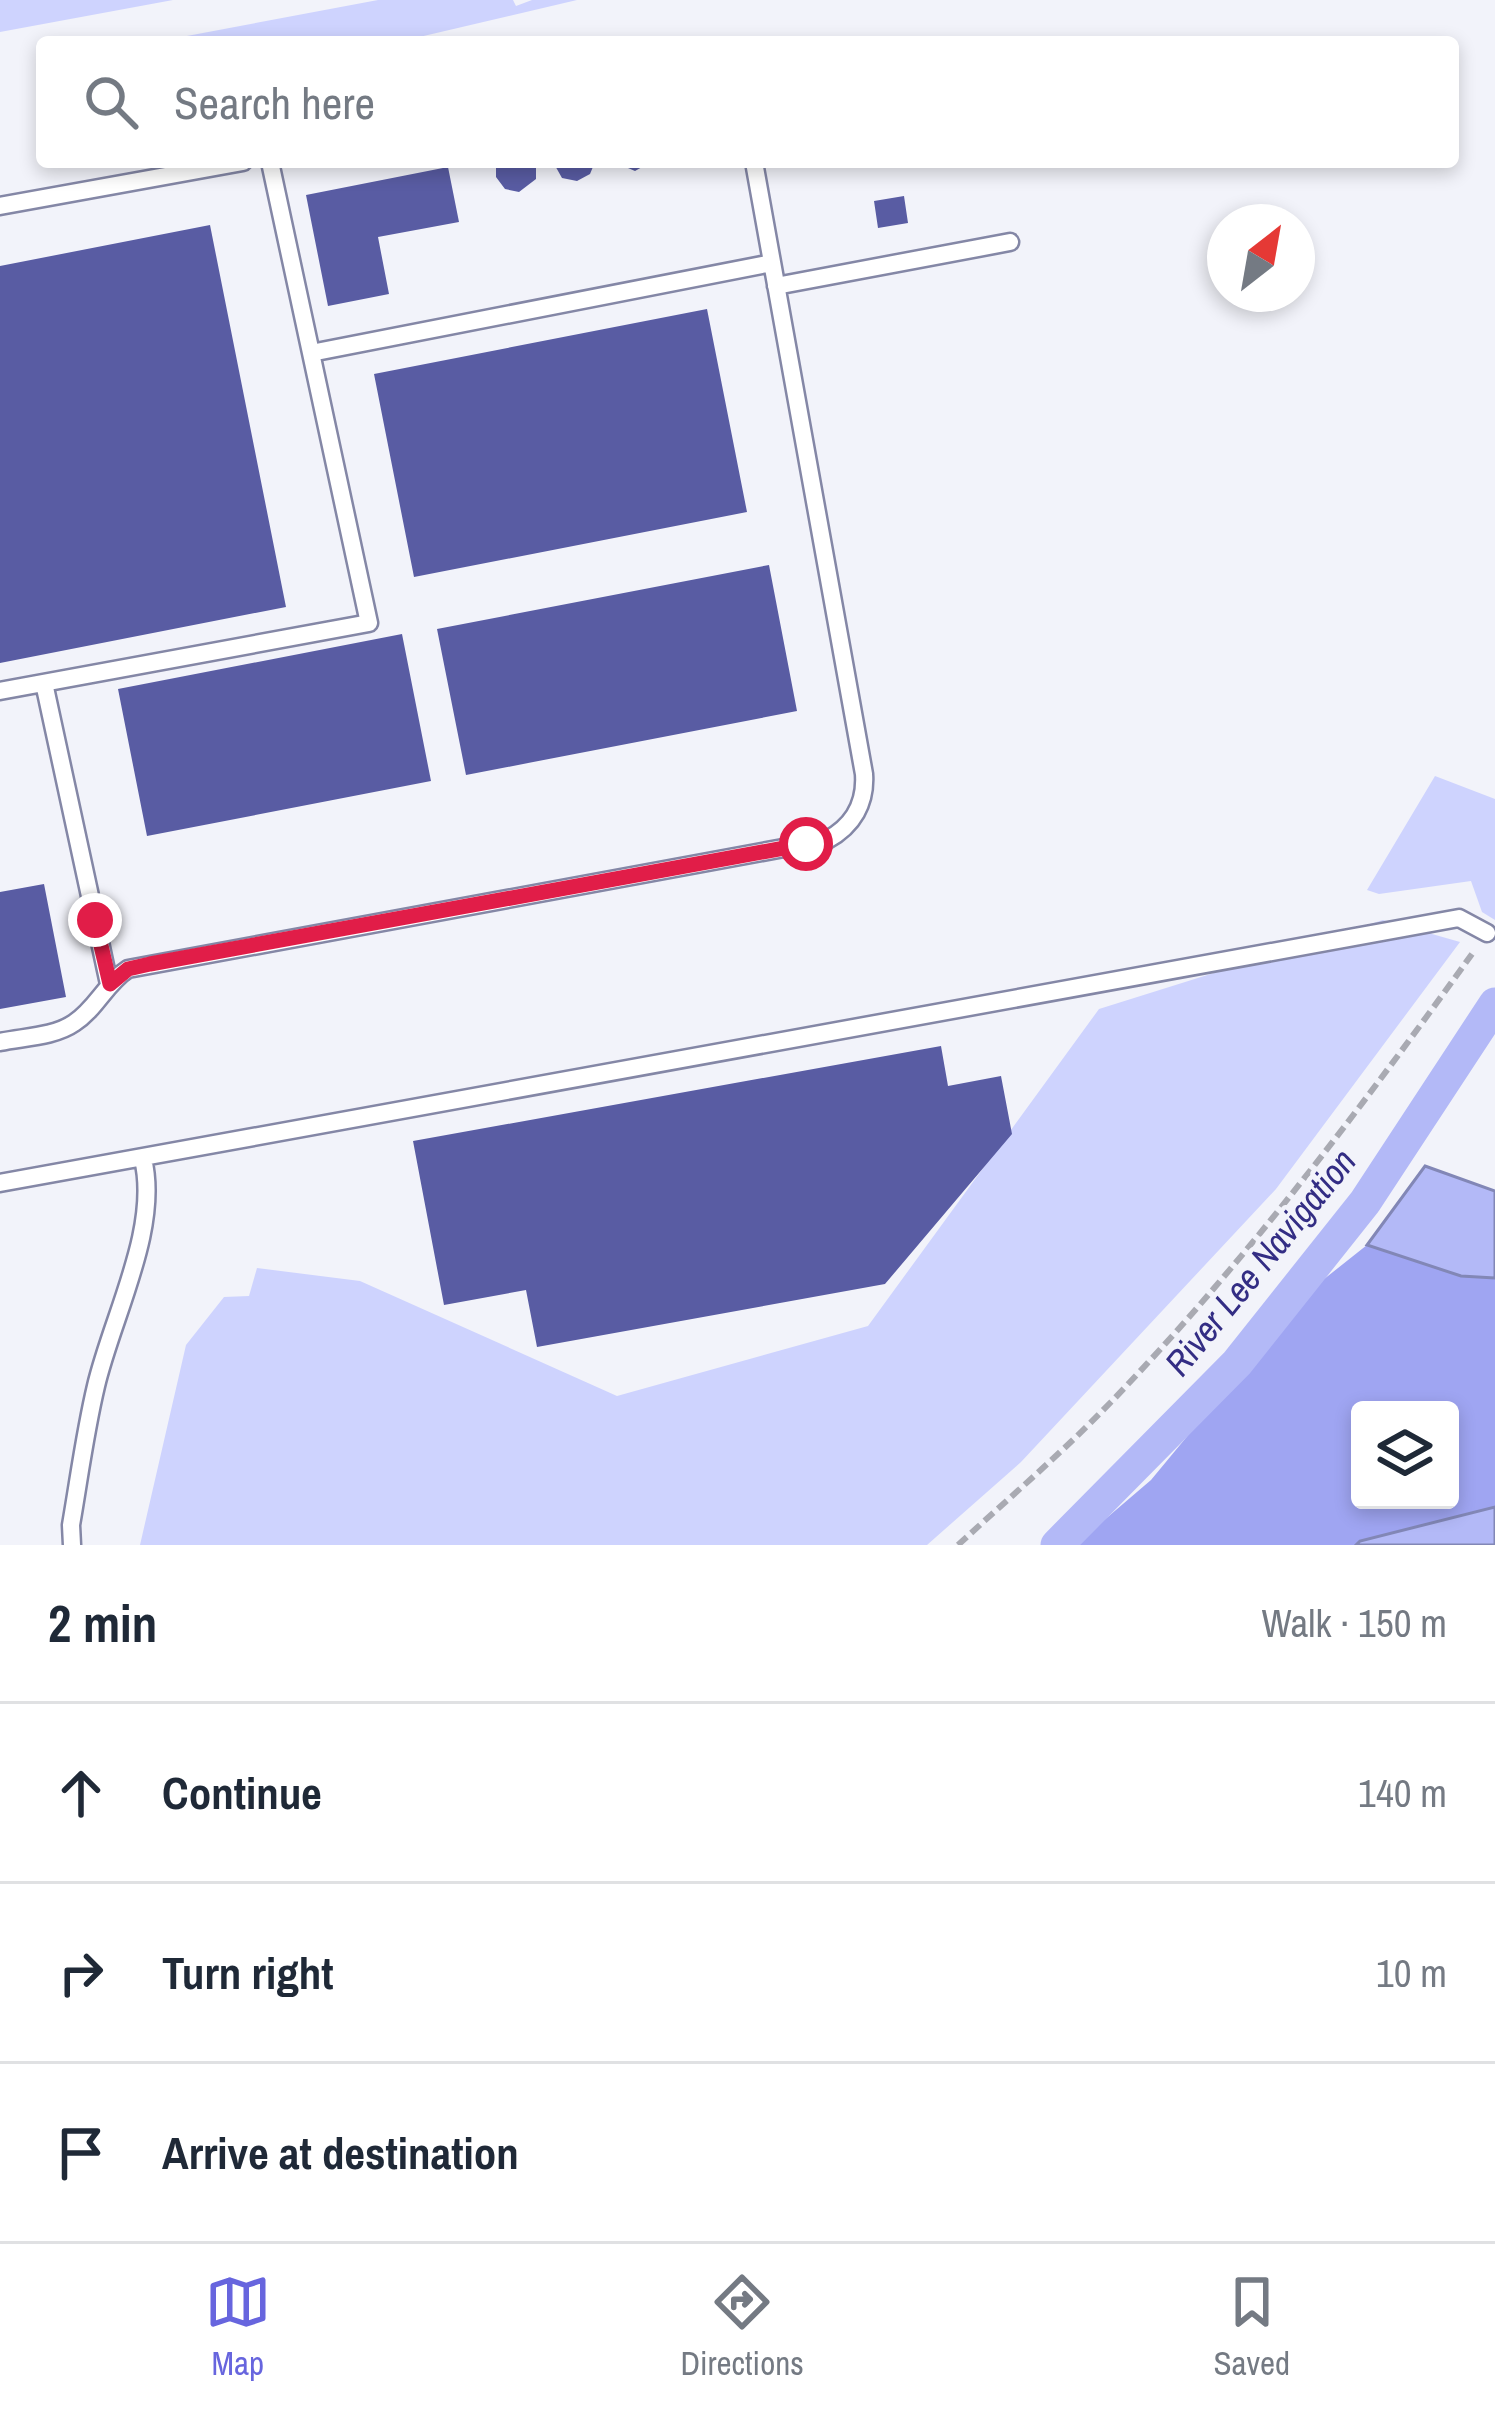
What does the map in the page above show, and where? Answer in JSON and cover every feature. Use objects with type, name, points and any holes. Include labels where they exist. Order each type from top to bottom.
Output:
[{"type":"lane","points":[[0,206],[210,168]]},
{"type":"lane","points":[[0,692],[369,623],[271,168]]},
{"type":"lane","points":[[0,1042],[75,1023],[128,969],[827,840],[844,831],[865,793],[864,774],[755,168]]},
{"type":"lane","points":[[776,286],[1010,242]]},
{"type":"lane","points":[[311,353],[772,263]]},
{"type":"lane","points":[[44,683],[110,984]]},
{"type":"lane","points":[[0,1183],[1459,918],[1486,933]]},
{"type":"lane","points":[[72,1545],[71,1525],[96,1387],[144,1222],[147,1179],[142,1159]]},
{"type":"path","points":[[958,1545],[1111,1402],[1192,1310],[1375,1088],[1486,933]]},
{"type":"shaded area","points":[[0,0],[173,0],[0,32]]},
{"type":"shaded area","points":[[378,0],[513,0],[516,6],[532,0],[577,0],[424,36],[187,36]]},
{"type":"shaded area","points":[[1435,776],[1495,799],[1495,920],[1482,912],[1471,881],[1379,894],[1367,890]]},
{"type":"shaded area","points":[[1383,920],[1460,942],[1276,1189],[1021,1462],[927,1545],[140,1545],[186,1345],[224,1297],[249,1296],[257,1268],[360,1281],[617,1396],[868,1326],[1099,1009]]},
{"type":"shaded area","points":[[1425,1166],[1495,1191],[1495,1278],[1461,1276],[1367,1245]]},
{"type":"shaded area","points":[[1367,1245],[1461,1276],[1495,1278],[1495,1507],[1356,1545],[1075,1545],[1151,1480],[1304,1295]]},
{"type":"shaded area","points":[[1495,1507],[1495,1545],[1356,1545],[1360,1541]]},
{"type":"building","points":[[448,168],[459,222],[378,237],[389,294],[328,306],[306,195]]},
{"type":"building","points":[[496,168],[536,168],[536,179],[519,192],[505,189]]},
{"type":"building","points":[[556,168],[592,168],[577,181],[562,178]]},
{"type":"building","points":[[904,196],[908,223],[878,228],[874,201]]},
{"type":"building","points":[[210,225],[286,607],[0,663],[0,266]]},
{"type":"building","points":[[707,309],[747,512],[414,577],[374,374]]},
{"type":"building","points":[[769,565],[797,711],[466,775],[437,629]]},
{"type":"building","points":[[402,634],[431,781],[147,836],[118,689]]},
{"type":"building","points":[[44,884],[66,997],[0,1009],[0,892]]},
{"type":"building","points":[[941,1046],[948,1086],[1001,1076],[1012,1134],[885,1284],[537,1347],[526,1290],[444,1305],[413,1141]]},
{"type":"waterway","name":"River Lee Navigation","points":[[1057,1545],[1237,1363],[1365,1202],[1495,1004]]},
{"type":"route","points":[[95,920],[110,984],[128,969],[150,964],[806,844]]}]
